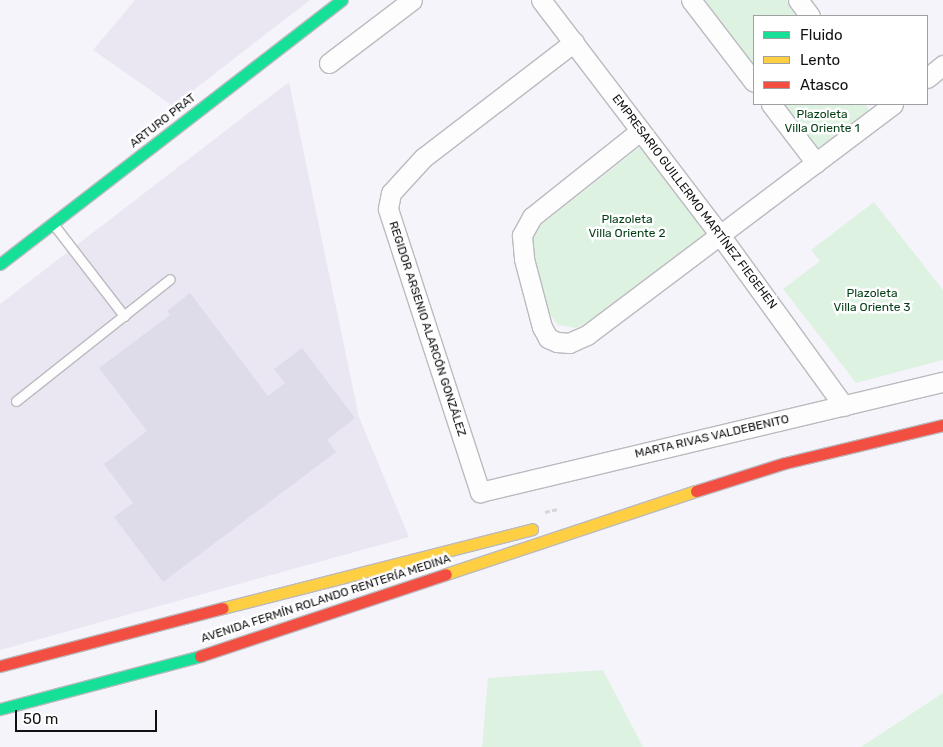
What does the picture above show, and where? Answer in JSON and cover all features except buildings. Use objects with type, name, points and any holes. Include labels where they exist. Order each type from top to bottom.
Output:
[{"type":"main road","name":"ARTURO PRAT","points":[[0,264],[342,0]]},
{"type":"main road","name":"AVENIDA FERMÍN ROLANDO RENTERÍA MEDINA","points":[[0,709],[224,648],[344,610],[600,520],[785,463],[943,424]]},
{"type":"main road","name":"AVENIDA FERMÍN ROLANDO RENTERÍA MEDINA","points":[[0,666],[492,537],[600,520]]},
{"type":"street","points":[[329,63],[412,0]]},
{"type":"street","name":"EMPRESARIO GUILLERMO MARTÍNEZ FIEGEHEN","points":[[541,0],[720,235],[844,406]]},
{"type":"street","points":[[691,0],[753,81]]},
{"type":"street","points":[[798,0],[809,15]]},
{"type":"street","name":"REGIDOR ARSENIO ALARCÓN GONZÁLEZ","points":[[480,492],[388,209],[389,201],[391,192],[423,158],[574,42]]},
{"type":"street","points":[[928,77],[943,65]]},
{"type":"street","points":[[772,105],[816,162]]},
{"type":"street","points":[[640,131],[532,218],[522,235],[524,259],[542,327],[548,338],[558,342],[569,343],[587,335],[816,162],[883,107]]},
{"type":"street","name":"MARTA RIVAS VALDEBENITO","points":[[480,492],[943,382]]},
{"type":"lane","points":[[53,224],[124,316]]},
{"type":"lane","points":[[16,401],[170,279]]},
{"type":"shaded area","points":[[135,0],[310,0],[173,106],[93,50]]},
{"type":"shaded area","points":[[289,82],[359,417],[409,537],[0,650],[0,304]]},
{"type":"green space","points":[[705,0],[787,0],[798,15],[753,15],[753,65]]},
{"type":"green space","name":"Plazoleta Villa Oriente 1","points":[[784,105],[866,105],[869,110],[817,149]]},
{"type":"green space","name":"Plazoleta Villa Oriente 2","points":[[641,146],[709,233],[598,317],[576,328],[558,325],[549,313],[535,261],[532,241],[538,227]]},
{"type":"green space","name":"Plazoleta Villa Oriente 3","points":[[874,202],[943,290],[943,360],[856,383],[783,289],[820,261],[811,250]]},
{"type":"green space","points":[[603,670],[643,747],[482,747],[488,678]]},
{"type":"green space","points":[[943,693],[943,747],[861,747]]},
{"type":"traffic: fast","points":[[0,264],[342,0]]},
{"type":"traffic: fast","points":[[0,709],[200,656]]},
{"type":"traffic: slow","points":[[446,574],[696,491]]},
{"type":"traffic: slow","points":[[223,608],[532,529]]},
{"type":"traffic: jam","points":[[696,491],[785,463],[943,425]]},
{"type":"traffic: jam","points":[[200,656],[446,574]]},
{"type":"traffic: jam","points":[[0,666],[223,608]]}]
